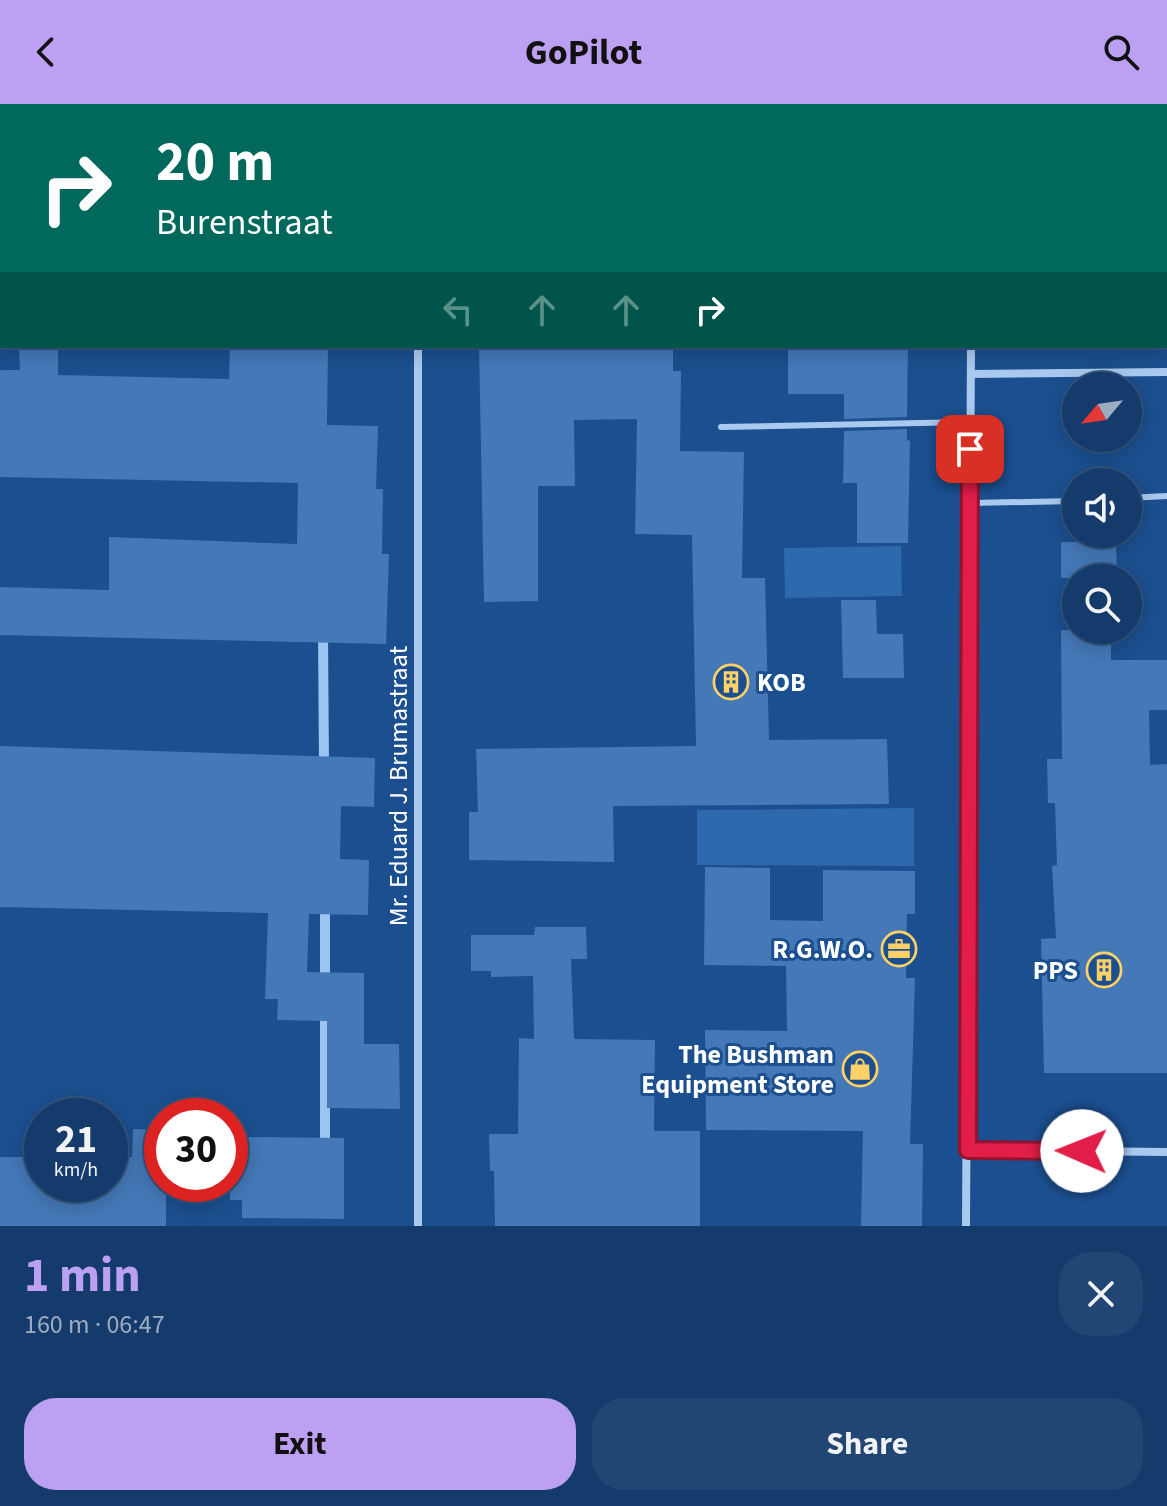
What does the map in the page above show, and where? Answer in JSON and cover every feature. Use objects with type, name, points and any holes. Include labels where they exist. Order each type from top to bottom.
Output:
[{"type":"street","name":"Mr. Eduard J. Brumastraat","points":[[418,348],[418,1226]]},
{"type":"street","points":[[966,1226],[971,348]]},
{"type":"street","points":[[971,374],[1167,372]]},
{"type":"street","points":[[968,1150],[1167,1152]]},
{"type":"lane","points":[[721,427],[969,422]]},
{"type":"lane","points":[[1142,497],[1167,496]]},
{"type":"lane","points":[[971,503],[1062,501]]},
{"type":"shaded area","points":[[901,546],[902,596],[785,598],[784,548]]},
{"type":"shaded area","points":[[914,808],[914,866],[697,865],[697,810]]},
{"type":"building","points":[[19,348],[58,348],[58,375],[229,379],[230,348],[328,348],[327,425],[378,426],[376,489],[383,489],[382,554],[389,554],[386,644],[0,635],[0,587],[109,590],[109,537],[297,544],[298,483],[0,477],[0,370],[20,370]]},
{"type":"building","points":[[479,348],[673,348],[673,371],[681,371],[680,451],[744,452],[742,578],[765,578],[769,740],[887,739],[889,804],[613,806],[614,862],[469,860],[469,812],[478,812],[476,749],[696,746],[692,535],[635,534],[637,419],[574,420],[575,486],[538,486],[538,601],[484,602]]},
{"type":"building","points":[[788,348],[908,348],[907,417],[844,419],[844,394],[788,394]]},
{"type":"building","points":[[907,429],[907,440],[910,441],[908,543],[857,543],[857,483],[843,483],[844,431]]},
{"type":"building","points":[[1061,542],[1062,548],[1116,548],[1117,564],[1062,564],[1061,578]]},
{"type":"building","points":[[841,600],[876,600],[877,634],[903,634],[904,678],[843,678]]},
{"type":"building","points":[[1061,630],[1062,644],[1111,644],[1111,660],[1167,660],[1167,710],[1149,710],[1150,765],[1167,764],[1167,1073],[1044,1073],[1041,939],[1056,938],[1052,866],[1057,865],[1055,803],[1048,803],[1047,759],[1062,759]]},
{"type":"building","points":[[0,746],[375,758],[374,807],[341,806],[340,859],[369,860],[368,915],[309,914],[307,972],[364,973],[364,1044],[399,1044],[400,1109],[327,1108],[327,1021],[277,1020],[278,999],[265,999],[268,913],[0,907]]},
{"type":"building","points":[[705,867],[770,868],[770,920],[823,921],[823,870],[915,871],[915,914],[907,914],[906,978],[915,978],[910,1144],[923,1144],[922,1226],[861,1226],[863,1131],[706,1130],[705,1030],[787,1031],[786,966],[704,965]]},
{"type":"building","points":[[535,927],[586,927],[587,959],[571,959],[574,1039],[655,1040],[654,1131],[700,1131],[700,1226],[495,1226],[494,1171],[490,1171],[489,1134],[518,1134],[519,1038],[534,1039],[533,976],[491,977],[491,971],[471,971],[471,935],[534,935]]},
{"type":"building","points":[[133,1129],[144,1129],[144,1202],[166,1202],[166,1226],[0,1226],[0,1157],[24,1157],[24,1202],[128,1202],[128,1157],[132,1157]]},
{"type":"building","points":[[248,1137],[344,1138],[344,1219],[242,1218],[242,1202],[248,1202]]},
{"type":"waterway","points":[[323,632],[324,768]]},
{"type":"waterway","points":[[325,904],[325,984]]},
{"type":"waterway","points":[[325,1008],[325,1148]]},
{"type":"place","name":"KOB","points":[[731,682]]},
{"type":"place","name":"R.G.W.O.","points":[[899,949]]},
{"type":"place","name":"PPS","points":[[1104,970]]},
{"type":"place","name":"The Bushman Equipment Store","points":[[860,1069]]},
{"type":"route","points":[[970,449],[968,1150],[1082,1151]]}]
